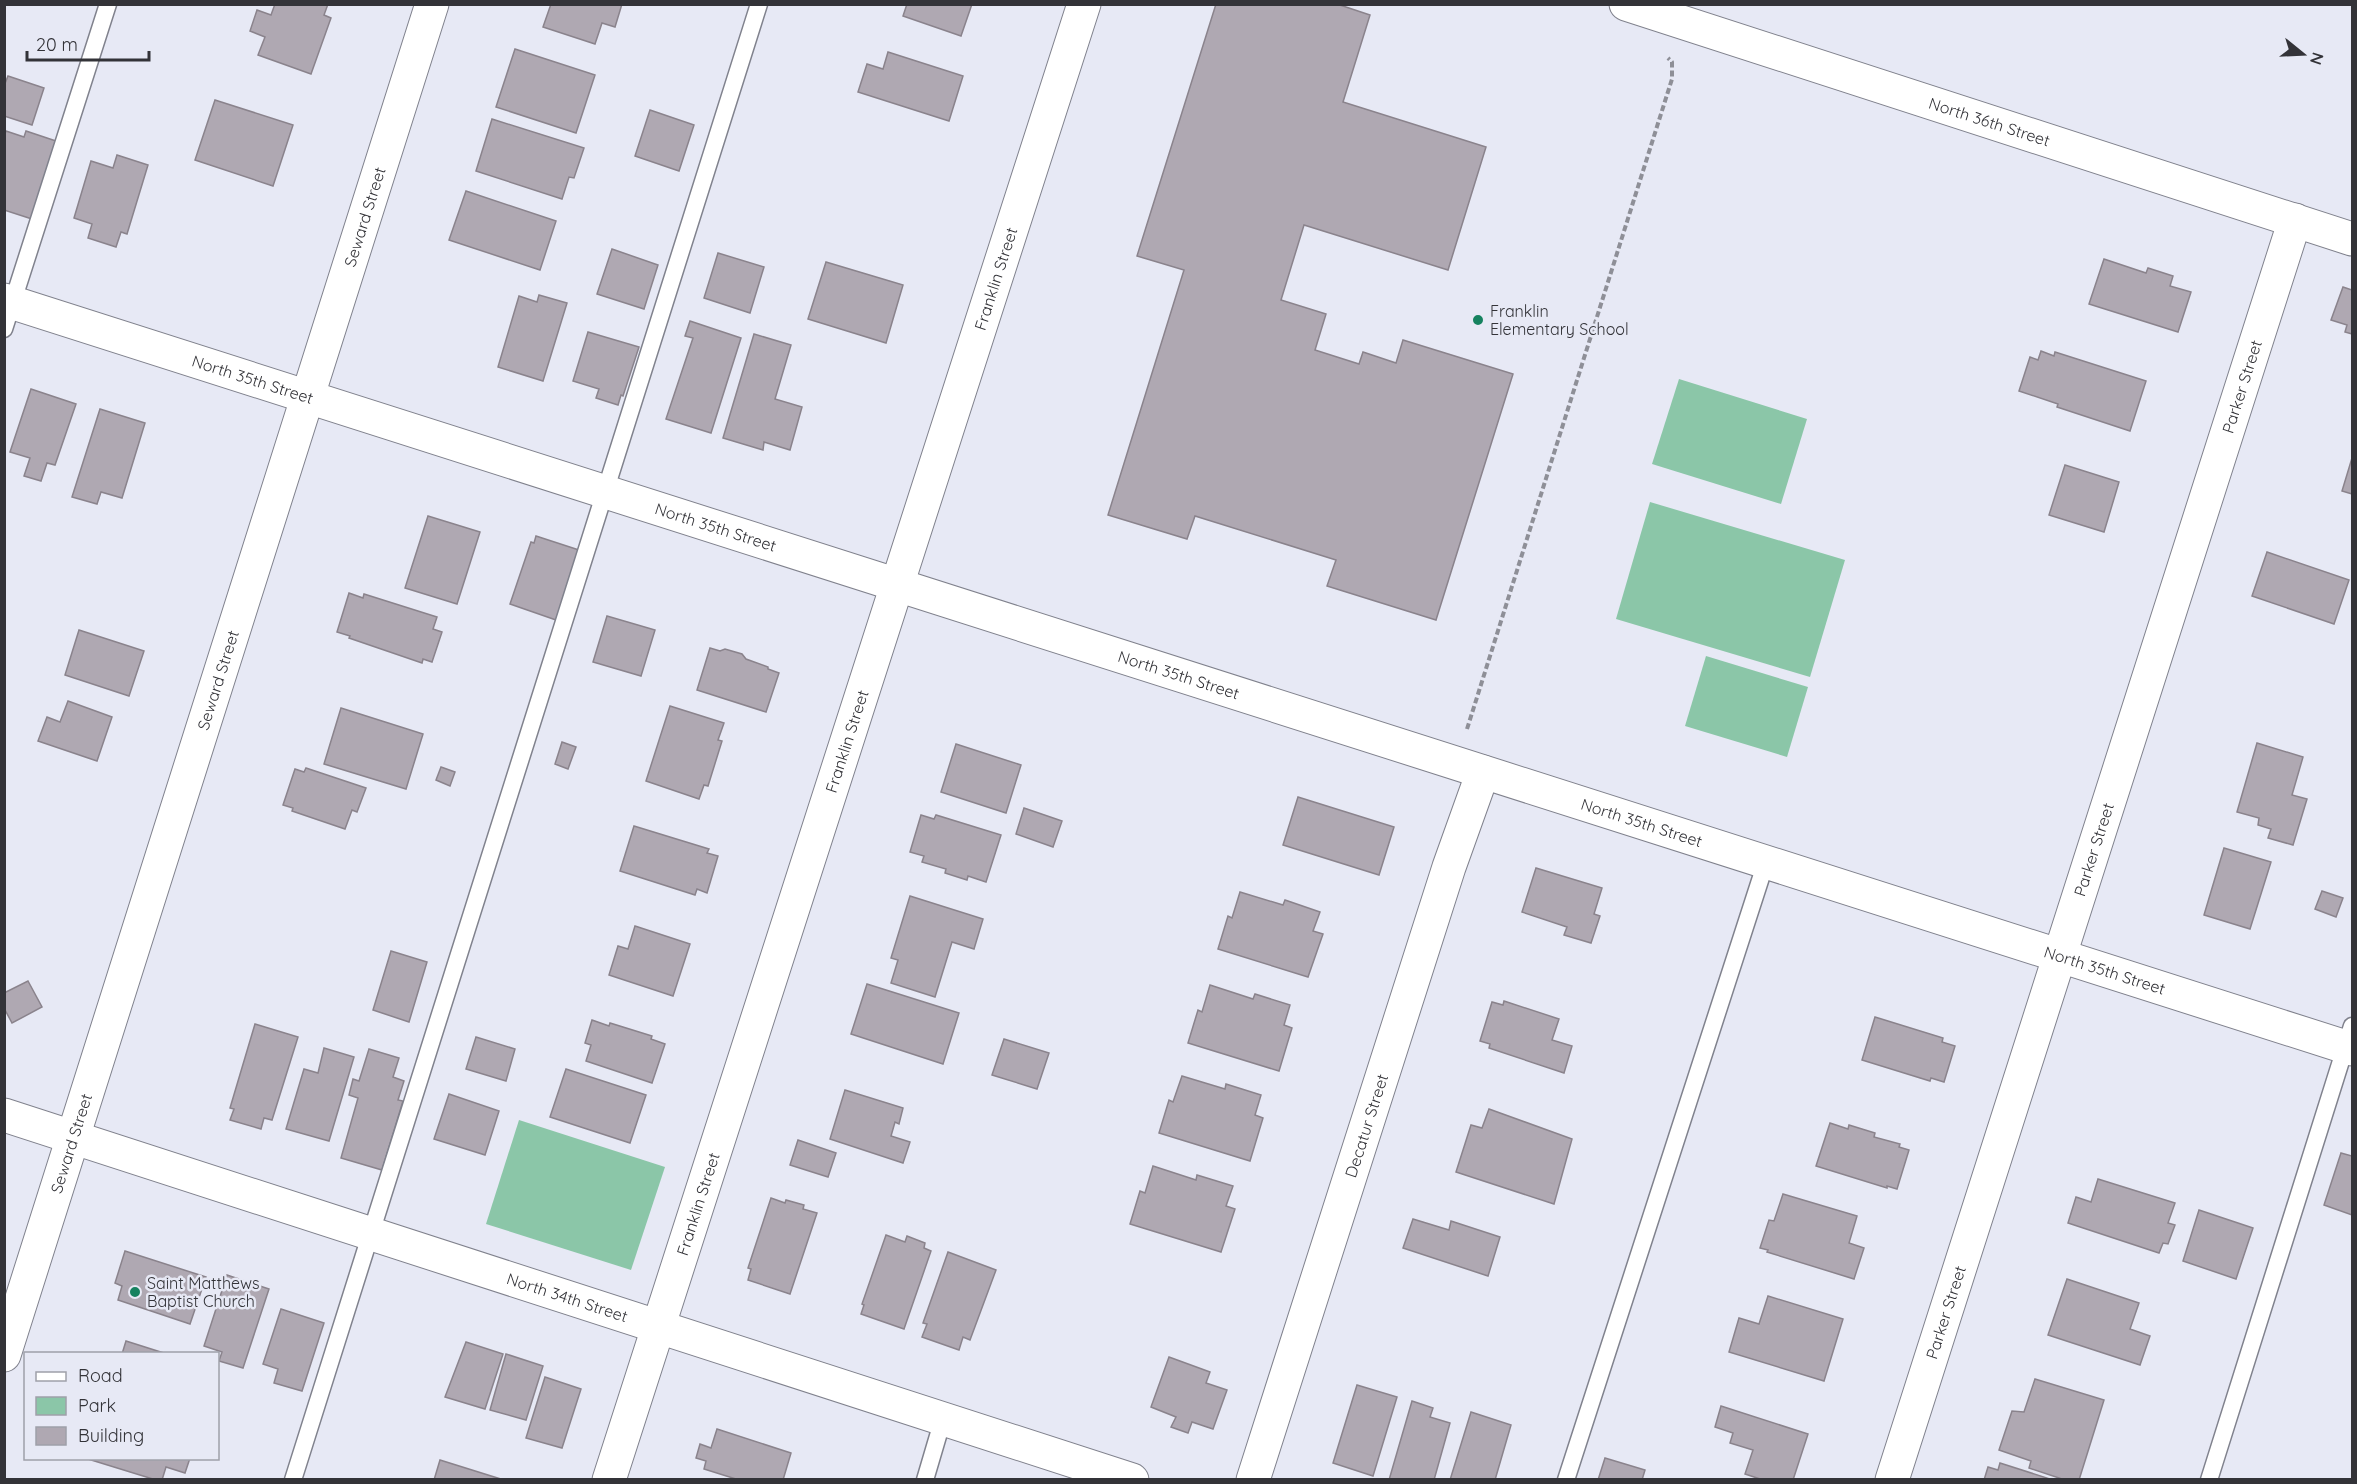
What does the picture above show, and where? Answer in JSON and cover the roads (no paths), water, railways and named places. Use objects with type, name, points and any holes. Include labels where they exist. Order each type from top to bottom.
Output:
[{"type":"street","name":"Seward Street","points":[[4,1355],[75,1137],[432,4]]},
{"type":"street","name":"Franklin Street","points":[[609,1479],[1084,4]]},
{"type":"street","name":"North 36th Street","points":[[1626,4],[2352,238]]},
{"type":"street","name":"Parker Street","points":[[1892,1479],[2295,220]]},
{"type":"street","name":"North 35th Street","points":[[7,311],[307,397],[2060,956],[2350,1041]]},
{"type":"street","name":"Decatur Street","points":[[1253,1479],[1449,867],[1484,772]]},
{"type":"street","name":"North 34th Street","points":[[4,1115],[1132,1479]]},
{"type":"lane","points":[[7,311],[108,4]]},
{"type":"lane","points":[[293,1479],[759,4]]},
{"type":"lane","points":[[1566,1479],[1766,862]]},
{"type":"lane","points":[[2209,1479],[2350,1041]]},
{"type":"lane","points":[[925,1479],[943,1419]]},
{"type":"place","name":"Franklin Elementary School","points":[[1478,320]]},
{"type":"place","name":"Saint Matthews Baptist Church","points":[[135,1292]]}]
